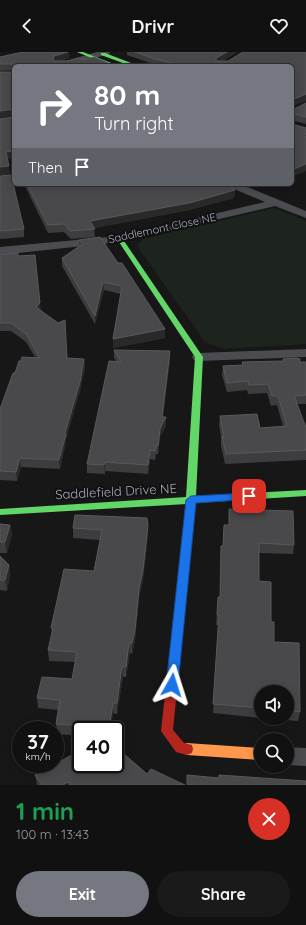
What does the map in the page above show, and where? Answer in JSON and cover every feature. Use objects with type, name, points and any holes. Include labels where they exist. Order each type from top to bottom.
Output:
[{"type":"street","points":[[79,52],[100,53],[130,64]]},
{"type":"street","points":[[64,64],[100,53]]},
{"type":"street","points":[[100,53],[114,64]]},
{"type":"street","points":[[0,179],[12,178]]},
{"type":"street","points":[[236,186],[306,215]]},
{"type":"street","name":"Saddlemont Close NE","points":[[0,251],[120,239],[275,202]]},
{"type":"street","points":[[120,239],[199,357],[191,500],[167,732],[180,748],[254,753]]},
{"type":"street","points":[[199,357],[306,353]]},
{"type":"street","name":"Saddlefield Drive NE","points":[[0,512],[306,493]]},
{"type":"street","points":[[294,756],[306,757]]},
{"type":"shaded area","points":[[274,208],[306,221],[306,344],[224,349],[205,342],[137,246],[143,239]]},
{"type":"building","points":[[23,52],[68,52],[54,56],[53,61],[67,61],[79,58],[83,60],[94,57],[110,64],[0,64],[0,57]]},
{"type":"building","points":[[135,52],[227,52],[216,58],[216,61],[228,61],[243,52],[306,52],[306,94],[294,99],[294,64],[175,64]]},
{"type":"building","points":[[0,72],[12,72],[12,109],[0,111]]},
{"type":"building","points":[[306,103],[306,117],[294,114],[294,109]]},
{"type":"building","points":[[12,117],[12,153],[11,151],[6,152],[9,166],[0,167],[0,119]]},
{"type":"building","points":[[294,125],[306,128],[306,134],[303,136],[306,136],[306,164],[294,169]]},
{"type":"building","points":[[11,175],[12,186],[14,186],[24,229],[0,231],[0,176]]},
{"type":"building","points":[[28,186],[229,186],[235,190],[189,203],[90,221],[95,229],[70,231],[64,224],[48,225]]},
{"type":"building","points":[[100,237],[118,263],[122,263],[165,329],[113,339],[122,286],[103,282],[95,316],[62,258],[83,244],[79,240]]},
{"type":"building","points":[[18,253],[18,256],[35,255],[40,303],[36,307],[58,323],[65,320],[67,358],[84,359],[80,382],[65,433],[59,460],[20,458],[16,472],[0,471],[0,409],[13,373],[15,373],[22,357],[40,358],[26,334],[11,323],[0,323],[0,255]]},
{"type":"building","points":[[114,350],[170,351],[162,417],[166,417],[160,429],[158,446],[156,446],[155,451],[150,450],[148,465],[105,462],[104,465],[87,464],[109,361],[121,362]]},
{"type":"building","points":[[283,359],[300,359],[300,362],[306,362],[306,395],[294,396],[306,425],[306,450],[226,454],[220,416],[257,414],[260,428],[287,426],[278,396],[272,396],[268,384],[249,385],[248,381],[227,383],[223,366],[243,365],[242,362],[283,361]]},
{"type":"building","points":[[229,509],[293,511],[294,545],[259,543],[259,581],[271,582],[271,622],[274,622],[274,642],[299,643],[300,712],[294,711],[294,685],[254,685],[254,707],[213,704],[219,615],[217,615],[218,597],[220,597],[221,546],[223,546],[224,525],[229,525]]},
{"type":"building","points":[[75,515],[147,518],[148,525],[135,630],[132,643],[129,643],[126,667],[122,666],[117,703],[113,703],[110,721],[72,721],[72,725],[64,725],[64,721],[56,721],[60,700],[37,698],[42,677],[72,679],[77,652],[48,650],[53,628],[51,628],[64,569],[94,571],[102,530],[73,528]]},
{"type":"building","points":[[0,524],[10,525],[5,542],[0,542]]},
{"type":"building","points":[[0,556],[9,565],[5,580],[0,580]]},
{"type":"building","points":[[124,754],[147,774],[151,769],[185,785],[71,785],[68,782],[63,785],[42,785],[35,775],[39,773],[64,773],[64,759],[72,755],[72,773],[124,773]]},
{"type":"building","points":[[187,775],[219,778],[219,775],[306,781],[306,785],[187,785]]},
{"type":"traffic: fast","points":[[79,52],[111,64]]},
{"type":"traffic: fast","points":[[103,54],[130,64]]},
{"type":"traffic: fast","points":[[120,239],[199,357],[191,502]]},
{"type":"traffic: fast","points":[[0,512],[306,493]]},
{"type":"traffic: slow","points":[[187,749],[254,754]]},
{"type":"traffic: jam","points":[[187,749],[180,748],[167,731],[191,502]]},
{"type":"route","points":[[172,685],[191,500],[249,496]]}]
